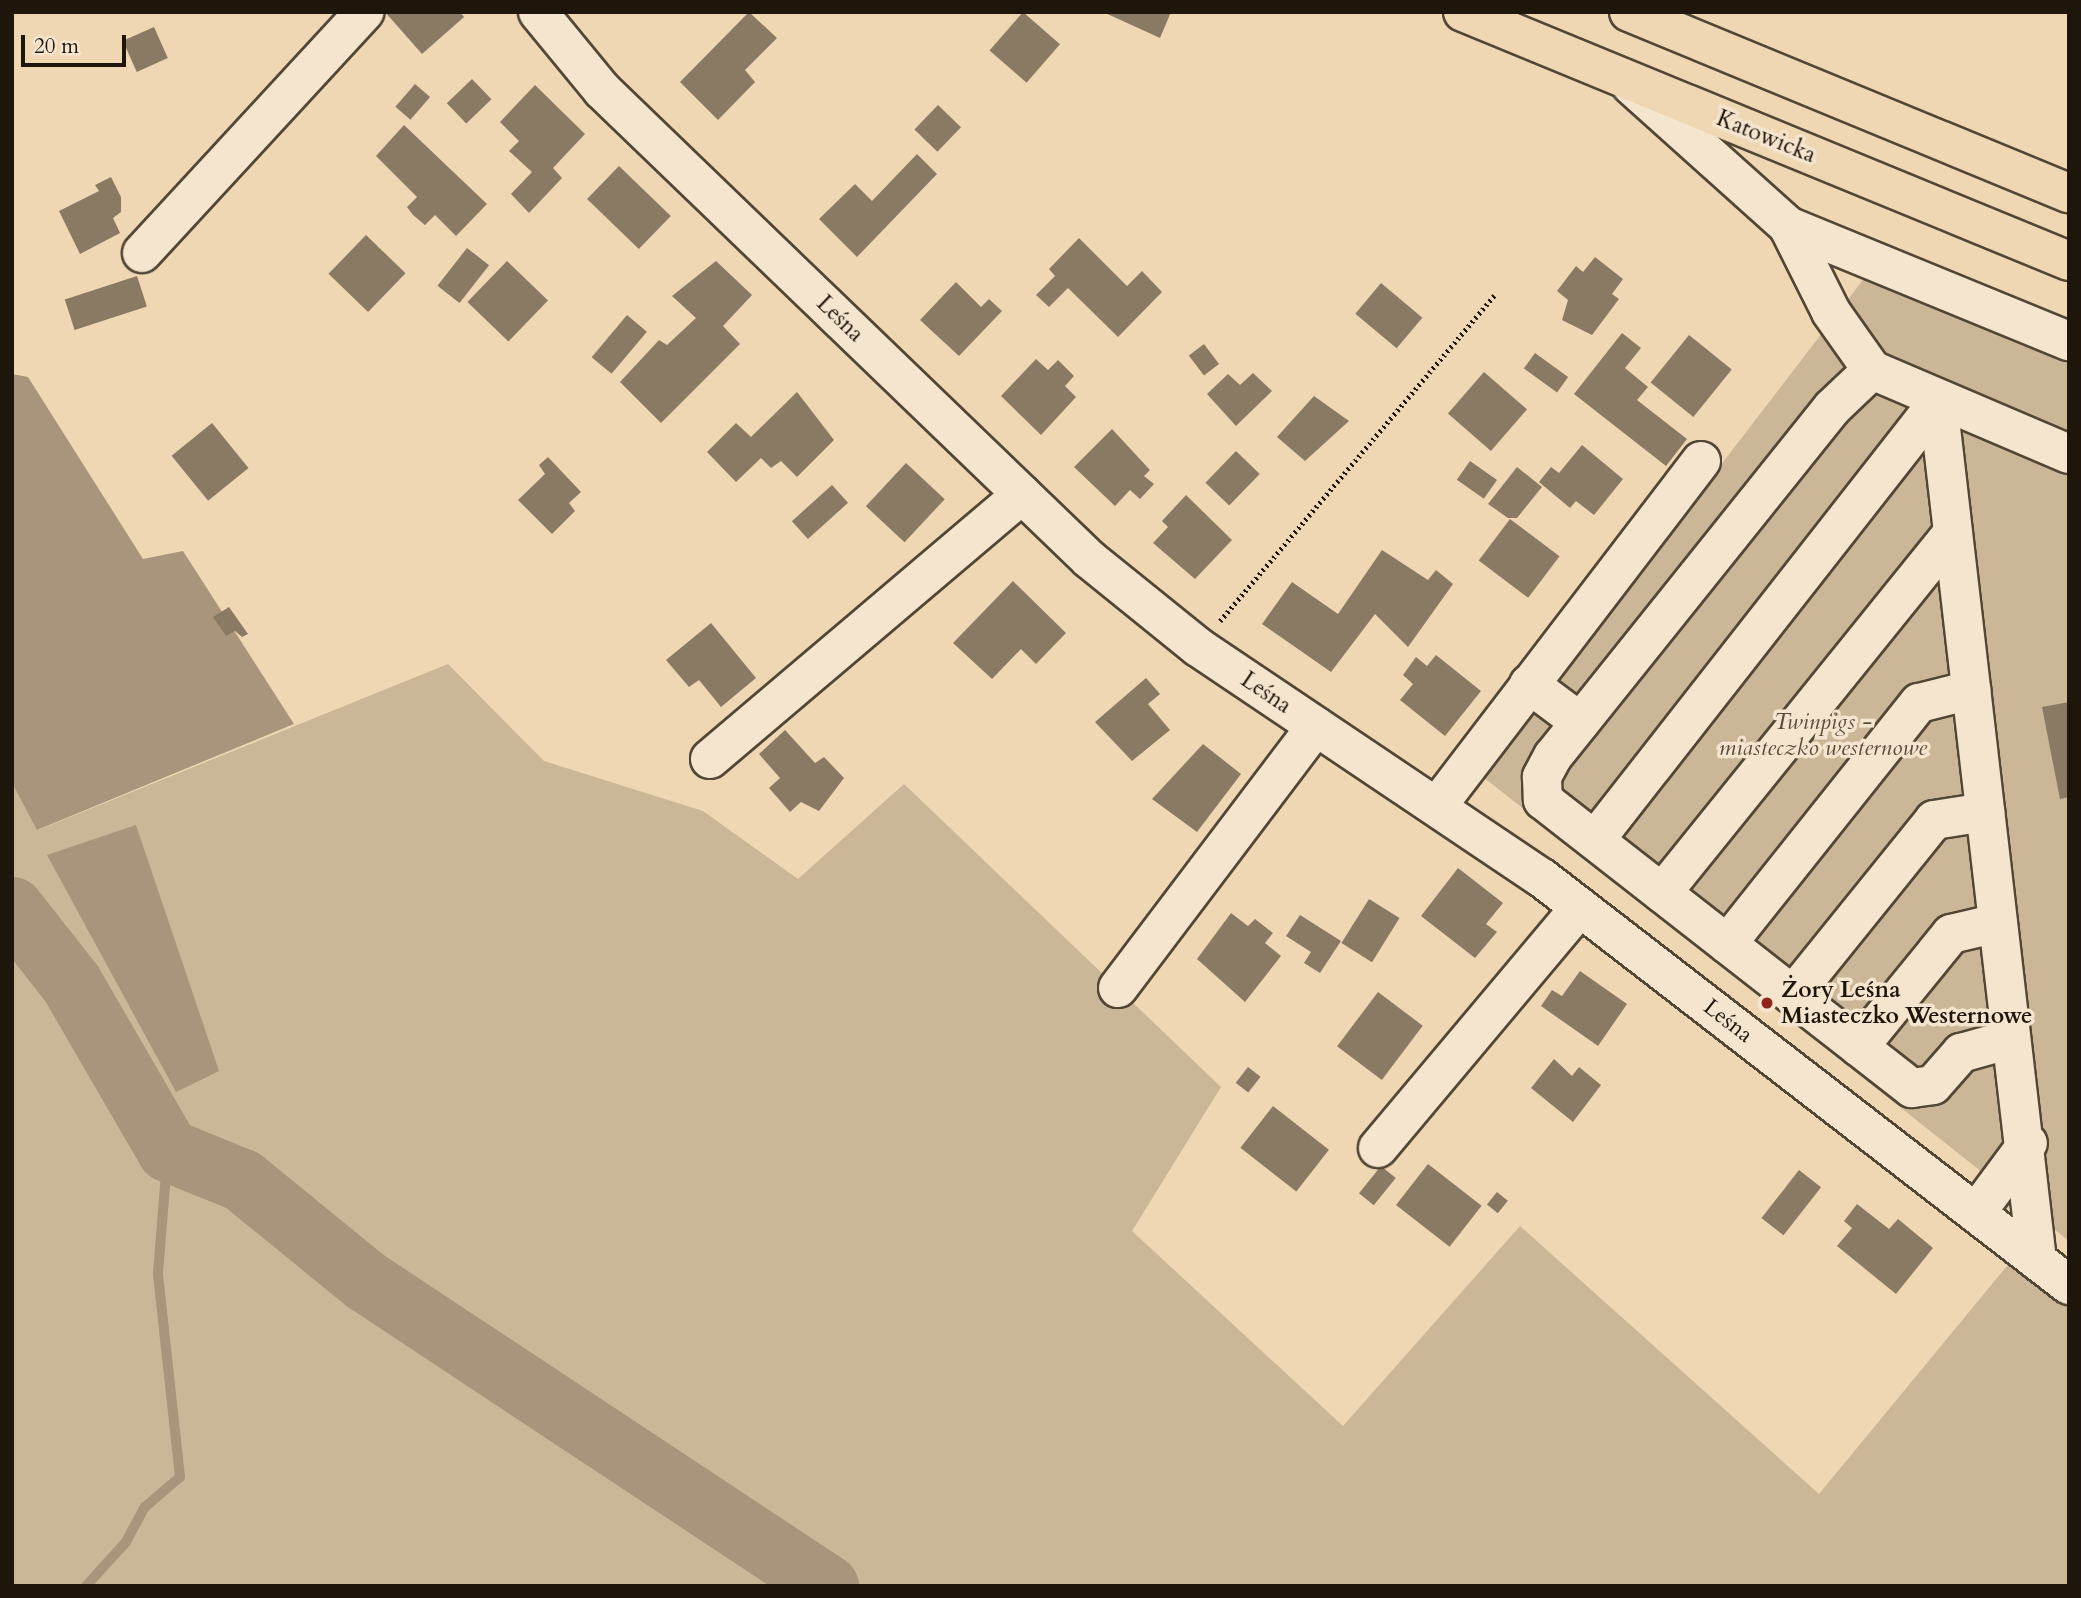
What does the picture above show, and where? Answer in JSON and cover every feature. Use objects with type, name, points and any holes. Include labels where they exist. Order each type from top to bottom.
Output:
[{"type":"main road","name":"Katowicka","points":[[1463,12],[2069,261]]},
{"type":"main road","points":[[1629,12],[2069,193]]},
{"type":"street","points":[[142,253],[364,12]]},
{"type":"street","name":"Leśna","points":[[538,12],[602,90],[1022,494],[1198,648],[1438,805],[1580,907],[2069,1285]]},
{"type":"street","points":[[1624,79],[1788,226],[2069,341]]},
{"type":"street","points":[[1788,226],[1831,312],[1872,370],[1938,402],[2069,454]]},
{"type":"street","points":[[1872,370],[1832,408],[1580,722],[1542,777],[1543,800],[1912,1088],[1933,1085],[1961,1053],[2011,1039]]},
{"type":"street","points":[[1938,402],[2011,1039],[2028,1143],[2037,1259]]},
{"type":"street","points":[[1595,840],[1938,402]]},
{"type":"street","points":[[1438,805],[1701,461]]},
{"type":"street","points":[[710,760],[1022,494]]},
{"type":"street","points":[[1662,893],[1953,533]]},
{"type":"street","points":[[1528,684],[1580,722]]},
{"type":"street","points":[[1727,944],[1919,703],[1971,690]]},
{"type":"street","points":[[1118,988],[1316,726]]},
{"type":"street","points":[[1793,995],[1934,820],[1985,812]]},
{"type":"street","points":[[1378,1148],[1580,907]]},
{"type":"street","points":[[1859,1047],[1951,934],[1998,923]]},
{"type":"street","points":[[1976,1213],[2028,1143]]},
{"type":"path","points":[[1198,648],[1495,295]]},
{"type":"green space","name":"Twinpigs - miasteczko westernowe","points":[[1886,250],[2069,323],[2069,1241],[1482,776]]},
{"type":"green space","points":[[448,664],[544,761],[703,811],[798,879],[904,784],[1221,1087],[1132,1231],[1343,1426],[1520,1226],[1819,1494],[2011,1261],[2069,1306],[2069,1586],[12,1586],[12,783],[38,830]]},
{"type":"shaded area","points":[[12,374],[28,377],[143,559],[183,551],[294,724],[37,830],[12,783]]},
{"type":"shaded area","points":[[136,825],[219,1071],[176,1092],[47,855]]},
{"type":"building","points":[[385,12],[460,12],[464,17],[422,54]]},
{"type":"building","points":[[749,12],[777,38],[745,70],[755,82],[718,120],[680,82]]},
{"type":"building","points":[[1023,12],[1060,44],[1027,83],[990,50]]},
{"type":"building","points":[[1103,12],[1171,12],[1160,38]]},
{"type":"building","points":[[154,27],[168,58],[137,72],[123,41]]},
{"type":"building","points":[[472,79],[491,99],[466,123],[447,103]]},
{"type":"building","points":[[415,84],[430,97],[410,120],[395,107]]},
{"type":"building","points":[[535,85],[585,134],[553,168],[562,178],[529,213],[511,194],[532,172],[509,151],[519,141],[500,122]]},
{"type":"building","points":[[938,105],[961,127],[937,152],[914,129]]},
{"type":"building","points":[[404,125],[487,204],[456,236],[435,215],[425,225],[413,215],[407,207],[417,197],[376,156]]},
{"type":"building","points":[[917,154],[937,174],[857,257],[819,219],[855,184],[872,201]]},
{"type":"building","points":[[619,166],[671,216],[639,249],[587,199]]},
{"type":"building","points":[[111,177],[121,197],[121,212],[113,218],[120,233],[80,254],[59,211],[99,191],[95,185]]},
{"type":"building","points":[[366,235],[406,273],[368,312],[328,274]]},
{"type":"building","points":[[1079,238],[1127,286],[1142,271],[1162,292],[1118,337],[1068,288],[1049,307],[1036,295],[1055,276],[1049,269]]},
{"type":"building","points":[[467,248],[489,265],[460,303],[437,286]]},
{"type":"building","points":[[1595,257],[1623,279],[1612,294],[1619,299],[1592,335],[1562,320],[1568,300],[1557,291],[1576,266],[1583,272]]},
{"type":"building","points":[[507,261],[548,301],[508,342],[467,302]]},
{"type":"building","points":[[716,261],[752,295],[723,326],[740,344],[661,423],[620,382],[659,340],[667,345],[696,318],[672,296]]},
{"type":"building","points":[[137,276],[147,306],[75,330],[65,299]]},
{"type":"building","points":[[956,282],[981,307],[989,299],[1002,311],[959,356],[920,320]]},
{"type":"building","points":[[1381,283],[1422,318],[1397,348],[1355,314]]},
{"type":"building","points":[[627,315],[647,332],[612,374],[592,357]]},
{"type":"building","points":[[1622,333],[1641,348],[1625,368],[1648,387],[1637,400],[1687,439],[1666,466],[1574,394]]},
{"type":"building","points":[[1689,335],[1732,370],[1693,417],[1651,382]]},
{"type":"building","points":[[1204,344],[1219,364],[1204,375],[1189,355]]},
{"type":"building","points":[[1535,353],[1568,377],[1557,392],[1524,368]]},
{"type":"building","points":[[1036,359],[1048,370],[1058,360],[1074,376],[1065,386],[1076,397],[1041,435],[1001,396]]},
{"type":"building","points":[[1484,372],[1527,409],[1491,451],[1448,414]]},
{"type":"building","points":[[1253,373],[1272,391],[1236,426],[1207,394],[1228,374],[1240,385]]},
{"type":"building","points":[[797,392],[834,440],[797,477],[781,461],[771,468],[761,458],[736,482],[707,452],[736,423],[751,437]]},
{"type":"building","points":[[1314,396],[1349,421],[1305,461],[1277,437]]},
{"type":"building","points":[[212,423],[249,468],[208,501],[172,456]]},
{"type":"building","points":[[1112,429],[1150,470],[1144,476],[1154,484],[1140,499],[1130,490],[1115,506],[1074,467]]},
{"type":"building","points":[[1582,445],[1623,479],[1594,515],[1576,501],[1570,508],[1539,482],[1551,467],[1559,473]]},
{"type":"building","points":[[1236,451],[1260,474],[1229,506],[1205,483]]},
{"type":"building","points":[[548,457],[581,492],[569,503],[575,511],[552,534],[518,500],[545,474],[539,465]]},
{"type":"building","points":[[1470,461],[1497,480],[1484,499],[1457,480]]},
{"type":"building","points":[[906,463],[945,499],[905,542],[866,506]]},
{"type":"building","points":[[1517,467],[1542,487],[1517,518],[1508,518],[1488,504]]},
{"type":"building","points":[[832,485],[848,503],[808,539],[792,521]]},
{"type":"building","points":[[1186,495],[1232,540],[1195,579],[1153,543],[1168,527],[1162,521]]},
{"type":"building","points":[[1510,519],[1560,556],[1528,598],[1479,561]]},
{"type":"building","points":[[1382,550],[1428,580],[1436,570],[1453,584],[1408,647],[1375,614],[1331,672],[1262,624],[1292,582],[1338,614]]},
{"type":"building","points":[[1013,581],[1066,633],[1036,664],[1021,649],[992,679],[953,643]]},
{"type":"building","points":[[229,607],[248,634],[242,637],[235,631],[226,636],[213,617]]},
{"type":"building","points":[[711,623],[756,678],[721,707],[699,680],[689,687],[666,660]]},
{"type":"building","points":[[1436,655],[1481,691],[1445,736],[1400,700],[1413,684],[1403,675],[1416,657],[1427,666]]},
{"type":"building","points":[[1146,678],[1160,694],[1148,704],[1170,730],[1132,761],[1095,722]]},
{"type":"building","points":[[2069,702],[2069,797],[2060,799],[2042,707]]},
{"type":"building","points":[[785,730],[815,763],[824,757],[844,778],[819,811],[801,802],[790,812],[769,788],[780,778],[759,754]]},
{"type":"building","points":[[1203,744],[1241,774],[1197,832],[1152,799]]},
{"type":"building","points":[[1458,868],[1503,903],[1486,924],[1497,932],[1475,958],[1421,916]]},
{"type":"building","points":[[1369,899],[1400,918],[1372,962],[1341,943]]},
{"type":"building","points":[[1231,913],[1248,926],[1255,919],[1273,933],[1265,943],[1281,956],[1245,1002],[1197,959]]},
{"type":"building","points":[[1300,915],[1341,941],[1320,973],[1304,963],[1311,952],[1286,936]]},
{"type":"building","points":[[1580,971],[1627,1004],[1598,1046],[1541,1006],[1552,990],[1562,996]]},
{"type":"building","points":[[1378,992],[1423,1026],[1382,1080],[1337,1046]]},
{"type":"building","points":[[1554,1059],[1572,1076],[1579,1067],[1601,1085],[1573,1122],[1531,1088]]},
{"type":"building","points":[[1248,1067],[1261,1077],[1248,1093],[1236,1083]]},
{"type":"building","points":[[1273,1106],[1329,1150],[1296,1191],[1240,1148]]},
{"type":"building","points":[[1428,1164],[1482,1206],[1450,1247],[1396,1205]]},
{"type":"building","points":[[1381,1166],[1396,1178],[1374,1205],[1359,1193]]},
{"type":"building","points":[[1799,1170],[1821,1187],[1784,1235],[1761,1218]]},
{"type":"building","points":[[1497,1192],[1508,1201],[1498,1213],[1487,1204]]},
{"type":"building","points":[[1857,1204],[1889,1229],[1898,1219],[1933,1248],[1896,1294],[1837,1246],[1852,1228],[1844,1221]]},
{"type":"waterway","points":[[12,908],[71,983],[168,1150],[242,1180],[366,1281],[827,1586]]},
{"type":"waterway","points":[[86,1586],[126,1542],[145,1507],[180,1477],[158,1273],[168,1150]]},
{"type":"place","name":"Żory Leśna Miasteczko Westernowe","points":[[1767,1003]]}]
